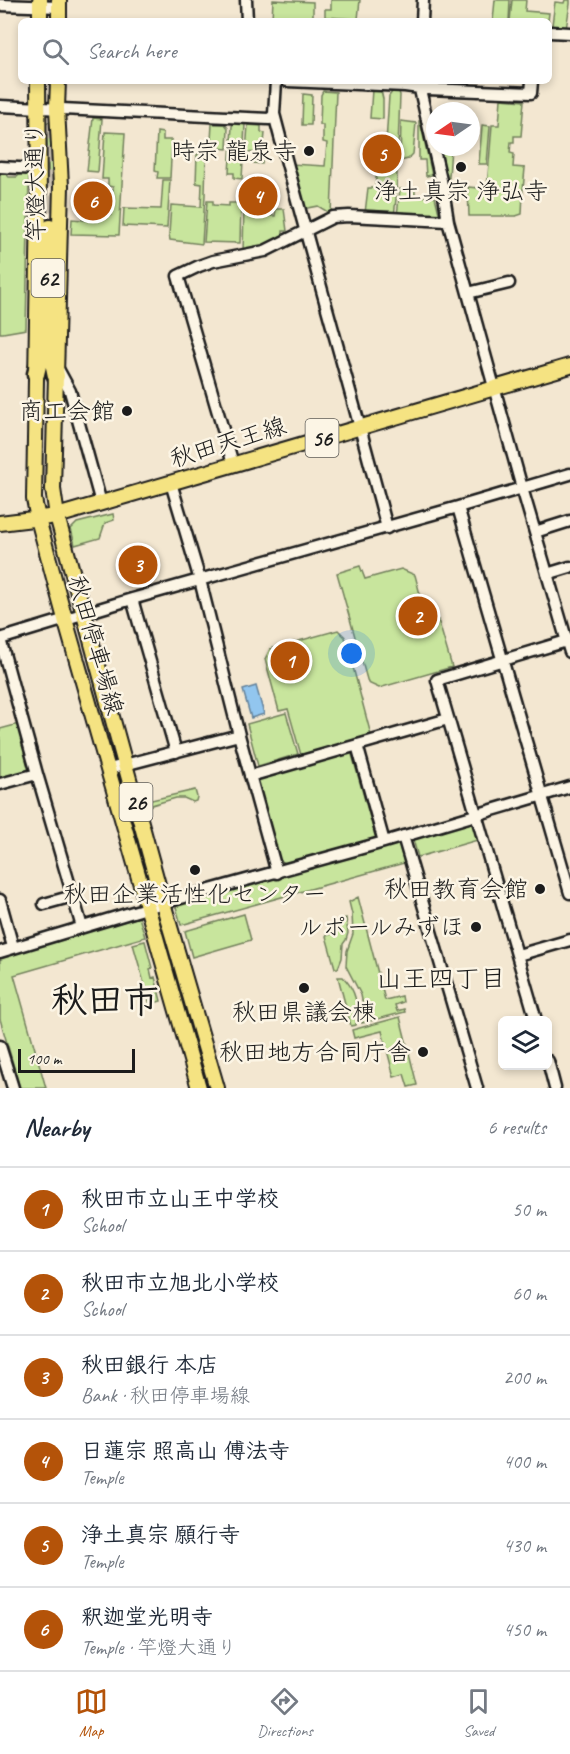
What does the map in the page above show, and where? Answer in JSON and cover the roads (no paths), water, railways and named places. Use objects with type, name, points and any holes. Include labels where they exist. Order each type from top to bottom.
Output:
[{"type":"highway","name":"62","points":[[50,228],[47,328],[50,354],[56,371]]},
{"type":"highway","name":"62","points":[[36,374],[47,328]]},
{"type":"main road","name":"竿燈大通り","points":[[38,84],[39,202]]},
{"type":"main road","name":"竿燈大通り","points":[[56,371],[61,186],[58,84]]},
{"type":"main road","name":"秋田停車場線","points":[[39,202],[34,499],[65,619],[199,1088]]},
{"type":"main road","name":"秋田天王線","points":[[38,519],[57,516],[570,366]]},
{"type":"main road","name":"26","points":[[56,371],[53,489],[57,516]]},
{"type":"main road","name":"秋田停車場線","points":[[57,516],[164,903],[218,1088]]},
{"type":"main road","name":"56","points":[[0,523],[38,519]]},
{"type":"street","points":[[246,0],[247,18]]},
{"type":"street","points":[[422,18],[423,0]]},
{"type":"street","points":[[0,5],[59,9]]},
{"type":"street","points":[[552,32],[570,33]]},
{"type":"street","points":[[276,84],[274,114],[387,528]]},
{"type":"street","points":[[418,84],[427,89],[531,93],[532,84]]},
{"type":"street","points":[[418,84],[443,189],[448,221],[570,652]]},
{"type":"street","points":[[0,106],[269,119],[274,114]]},
{"type":"street","points":[[0,167],[38,169]]},
{"type":"street","points":[[233,464],[178,276],[213,261],[265,251],[333,217],[448,221]]},
{"type":"street","points":[[468,292],[508,283]]},
{"type":"street","points":[[56,371],[70,391],[101,503]]},
{"type":"street","points":[[82,927],[0,639],[570,474]]},
{"type":"street","points":[[171,483],[200,580],[277,873]]},
{"type":"street","points":[[458,507],[570,893]]},
{"type":"street","points":[[535,532],[570,521]]},
{"type":"street","points":[[547,574],[570,567]]},
{"type":"street","points":[[132,599],[176,752]]},
{"type":"street","points":[[535,1016],[437,680],[568,640]]},
{"type":"street","points":[[250,776],[448,719]]},
{"type":"street","points":[[109,769],[239,735]]},
{"type":"street","points":[[357,745],[384,842]]},
{"type":"street","points":[[0,784],[37,774]]},
{"type":"street","points":[[0,952],[570,787]]},
{"type":"street","points":[[403,836],[477,1088]]},
{"type":"street","points":[[44,904],[73,896]]},
{"type":"street","points":[[0,900],[13,947]]},
{"type":"street","points":[[518,955],[570,940]]},
{"type":"street","points":[[0,1046],[13,1088]]},
{"type":"street","points":[[550,1070],[555,1088]]},
{"type":"water","points":[[256,686],[264,714],[251,718],[243,690]]},
{"type":"tunnel","points":[[42,124],[48,166],[50,228]]},
{"type":"place","name":"時宗 龍泉寺","points":[[309,151]]},
{"type":"place","name":"浄土真宗 願行寺","points":[[382,154]]},
{"type":"place","name":"浄土真宗 浄弘寺","points":[[461,167]]},
{"type":"place","name":"日蓮宗 照高山 傅法寺","points":[[258,196]]},
{"type":"place","name":"釈迦堂光明寺","points":[[93,201]]},
{"type":"place","name":"商工会館","points":[[127,411]]},
{"type":"place","name":"秋田銀行 本店","points":[[138,565]]},
{"type":"place","name":"秋田市立旭北小学校","points":[[418,616]]},
{"type":"place","name":"秋田市立山王中学校","points":[[290,661]]},
{"type":"place","name":"秋田企業活性化センター","points":[[195,870]]},
{"type":"place","name":"秋田教育会館","points":[[540,889]]},
{"type":"place","name":"ルポールみずほ","points":[[476,927]]},
{"type":"place","name":"秋田県議会棟","points":[[304,988]]},
{"type":"place","name":"秋田地方合同庁舎","points":[[423,1052]]},
{"type":"district","name":"山王四丁目","points":[[441,978]]},
{"type":"district","name":"秋田市","points":[[105,999]]}]
